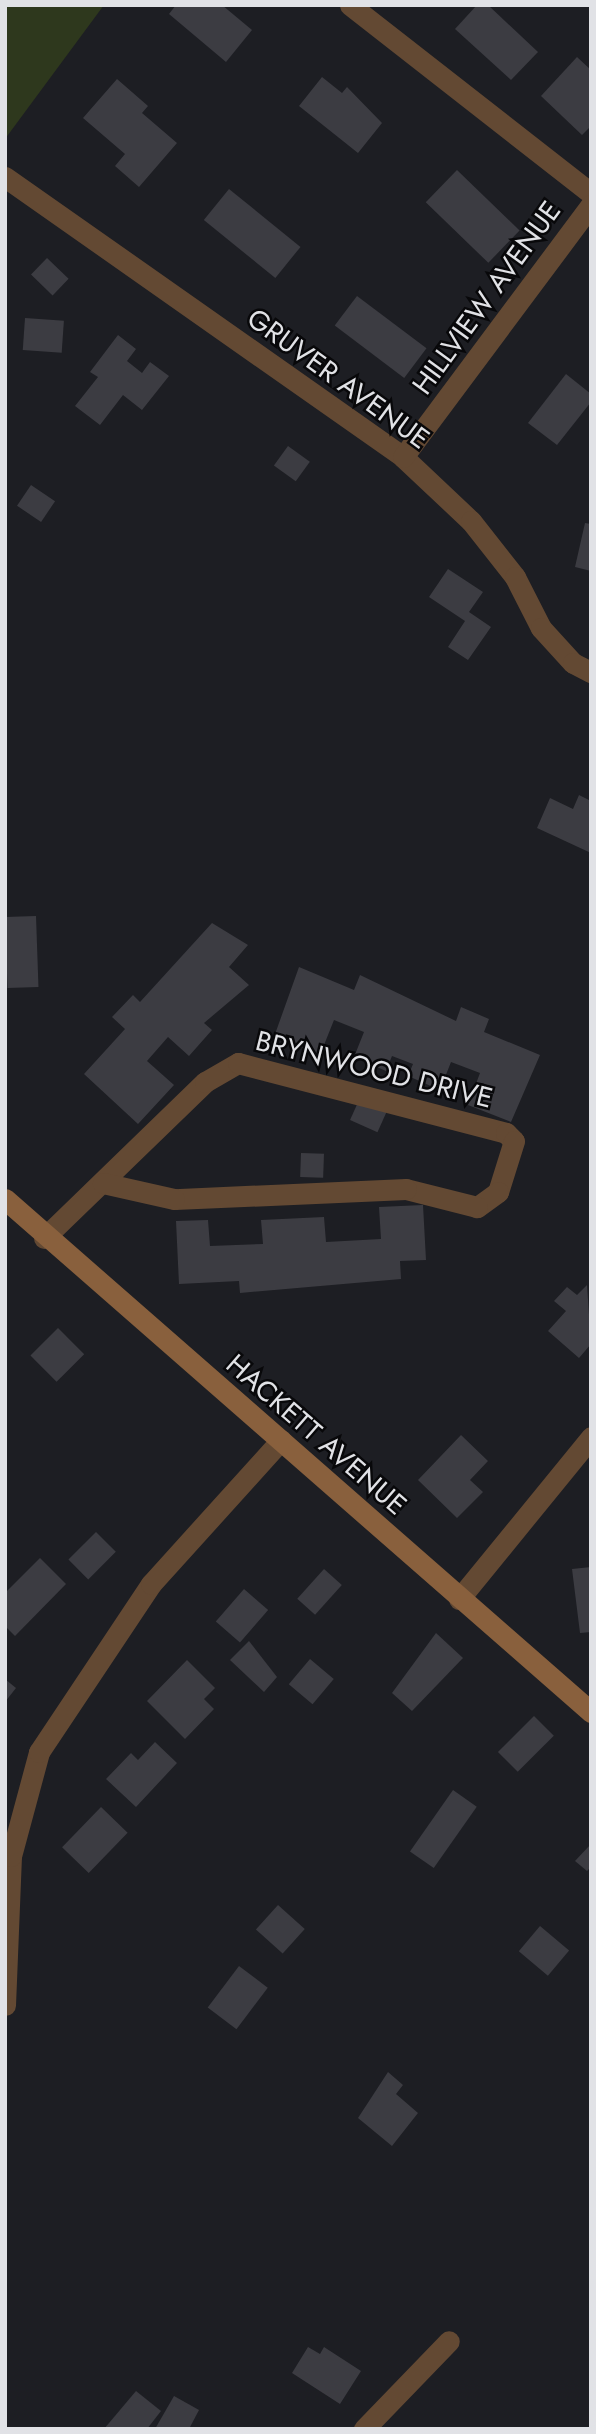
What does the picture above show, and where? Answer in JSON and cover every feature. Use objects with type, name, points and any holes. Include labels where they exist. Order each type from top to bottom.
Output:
[{"type":"main road","name":"HACKETT AVENUE","points":[[5,1199],[44,1238],[281,1440],[459,1599],[591,1712]]},
{"type":"street","points":[[350,5],[591,193]]},
{"type":"street","name":"GRUVER AVENUE","points":[[5,177],[402,457],[471,521],[515,577],[541,628],[573,663],[591,672]]},
{"type":"street","name":"HILLVIEW AVENUE","points":[[402,457],[591,205]]},
{"type":"street","name":"BRYNWOOD DRIVE","points":[[44,1238],[205,1082],[238,1063],[506,1133],[514,1141],[512,1157],[498,1192],[477,1207],[406,1189],[174,1199],[103,1183]]},
{"type":"street","points":[[459,1599],[591,1437]]},
{"type":"street","points":[[5,2005],[11,1856],[39,1752],[151,1584],[281,1440]]},
{"type":"street","points":[[364,2429],[449,2341]]},
{"type":"green space","points":[[5,5],[104,5],[5,139]]},
{"type":"building","points":[[176,5],[222,5],[252,30],[226,62],[169,14]]},
{"type":"building","points":[[477,5],[488,5],[538,52],[511,80],[455,29]]},
{"type":"building","points":[[577,57],[591,70],[591,126],[582,135],[541,96]]},
{"type":"building","points":[[322,77],[342,93],[347,87],[382,123],[358,153],[299,106]]},
{"type":"building","points":[[117,79],[148,106],[142,113],[177,143],[139,187],[115,166],[125,154],[83,118]]},
{"type":"building","points":[[457,170],[520,230],[488,263],[426,202]]},
{"type":"building","points":[[229,189],[300,247],[275,278],[204,220]]},
{"type":"building","points":[[47,258],[69,279],[53,295],[31,275]]},
{"type":"building","points":[[357,296],[426,348],[404,378],[335,326]]},
{"type":"building","points":[[25,318],[64,321],[62,353],[23,350]]},
{"type":"building","points":[[118,335],[136,349],[127,361],[142,373],[150,362],[169,376],[142,410],[123,395],[100,425],[75,406],[98,377],[90,372]]},
{"type":"building","points":[[566,374],[591,394],[591,402],[557,445],[528,423]]},
{"type":"building","points":[[288,446],[310,462],[296,481],[274,465]]},
{"type":"building","points":[[31,485],[55,501],[41,522],[17,506]]},
{"type":"building","points":[[585,523],[591,524],[591,571],[575,567]]},
{"type":"building","points":[[448,569],[483,592],[469,612],[491,627],[468,660],[448,647],[465,621],[429,597]]},
{"type":"building","points":[[579,795],[591,801],[591,853],[537,828],[550,798],[573,809]]},
{"type":"building","points":[[36,916],[38,987],[7,988],[5,917]]},
{"type":"building","points":[[212,923],[248,945],[229,967],[249,985],[204,1023],[212,1030],[189,1056],[168,1037],[147,1061],[174,1085],[138,1124],[84,1074],[125,1029],[112,1017],[133,995],[140,1002]]},
{"type":"building","points":[[299,967],[354,990],[360,975],[456,1021],[461,1007],[489,1019],[484,1032],[540,1055],[511,1122],[468,1105],[480,1073],[451,1062],[440,1090],[408,1076],[413,1064],[392,1056],[386,1071],[354,1057],[364,1032],[334,1020],[320,1055],[274,1037]]},
{"type":"building","points":[[359,1100],[386,1112],[377,1132],[350,1120]]},
{"type":"building","points":[[301,1153],[324,1154],[323,1178],[300,1177]]},
{"type":"building","points":[[423,1205],[426,1260],[400,1261],[401,1279],[240,1293],[239,1281],[179,1284],[176,1221],[208,1220],[210,1246],[263,1244],[261,1220],[324,1217],[326,1242],[381,1239],[379,1207]]},
{"type":"building","points":[[587,1285],[591,1344],[579,1358],[548,1331],[566,1311],[554,1301],[567,1287],[577,1295]]},
{"type":"building","points":[[58,1328],[84,1354],[57,1382],[30,1356]]},
{"type":"building","points":[[461,1435],[488,1461],[470,1480],[483,1492],[457,1518],[418,1480]]},
{"type":"building","points":[[96,1532],[116,1552],[88,1579],[68,1560]]},
{"type":"building","points":[[40,1558],[66,1584],[15,1636],[5,1626],[5,1593]]},
{"type":"building","points":[[591,1567],[591,1632],[580,1633],[572,1569]]},
{"type":"building","points":[[324,1569],[342,1585],[315,1615],[297,1599]]},
{"type":"building","points":[[244,1589],[268,1610],[240,1642],[216,1621]]},
{"type":"building","points":[[436,1633],[463,1658],[412,1711],[392,1693]]},
{"type":"building","points":[[249,1641],[277,1677],[264,1692],[230,1660]]},
{"type":"building","points":[[310,1659],[334,1679],[313,1704],[289,1684]]},
{"type":"building","points":[[187,1660],[215,1688],[204,1699],[214,1709],[185,1739],[147,1701]]},
{"type":"building","points":[[5,1679],[16,1688],[5,1702]]},
{"type":"building","points":[[534,1716],[554,1736],[518,1772],[498,1752]]},
{"type":"building","points":[[155,1742],[177,1763],[136,1807],[106,1779],[131,1753],[138,1760]]},
{"type":"building","points":[[453,1790],[477,1807],[434,1868],[410,1851]]},
{"type":"building","points":[[101,1807],[128,1833],[89,1873],[62,1847]]},
{"type":"building","points":[[591,1844],[591,1867],[587,1871],[575,1861]]},
{"type":"building","points":[[278,1905],[305,1929],[283,1954],[256,1930]]},
{"type":"building","points":[[540,1926],[569,1950],[548,1976],[519,1951]]},
{"type":"building","points":[[239,1966],[268,1988],[236,2029],[208,2008]]},
{"type":"building","points":[[388,2072],[403,2085],[396,2094],[418,2113],[392,2146],[358,2118]]},
{"type":"building","points":[[308,2347],[320,2354],[324,2347],[361,2371],[340,2404],[292,2373]]},
{"type":"building","points":[[136,2391],[161,2411],[147,2429],[104,2429]]},
{"type":"building","points":[[174,2396],[199,2410],[189,2429],[155,2429]]}]
